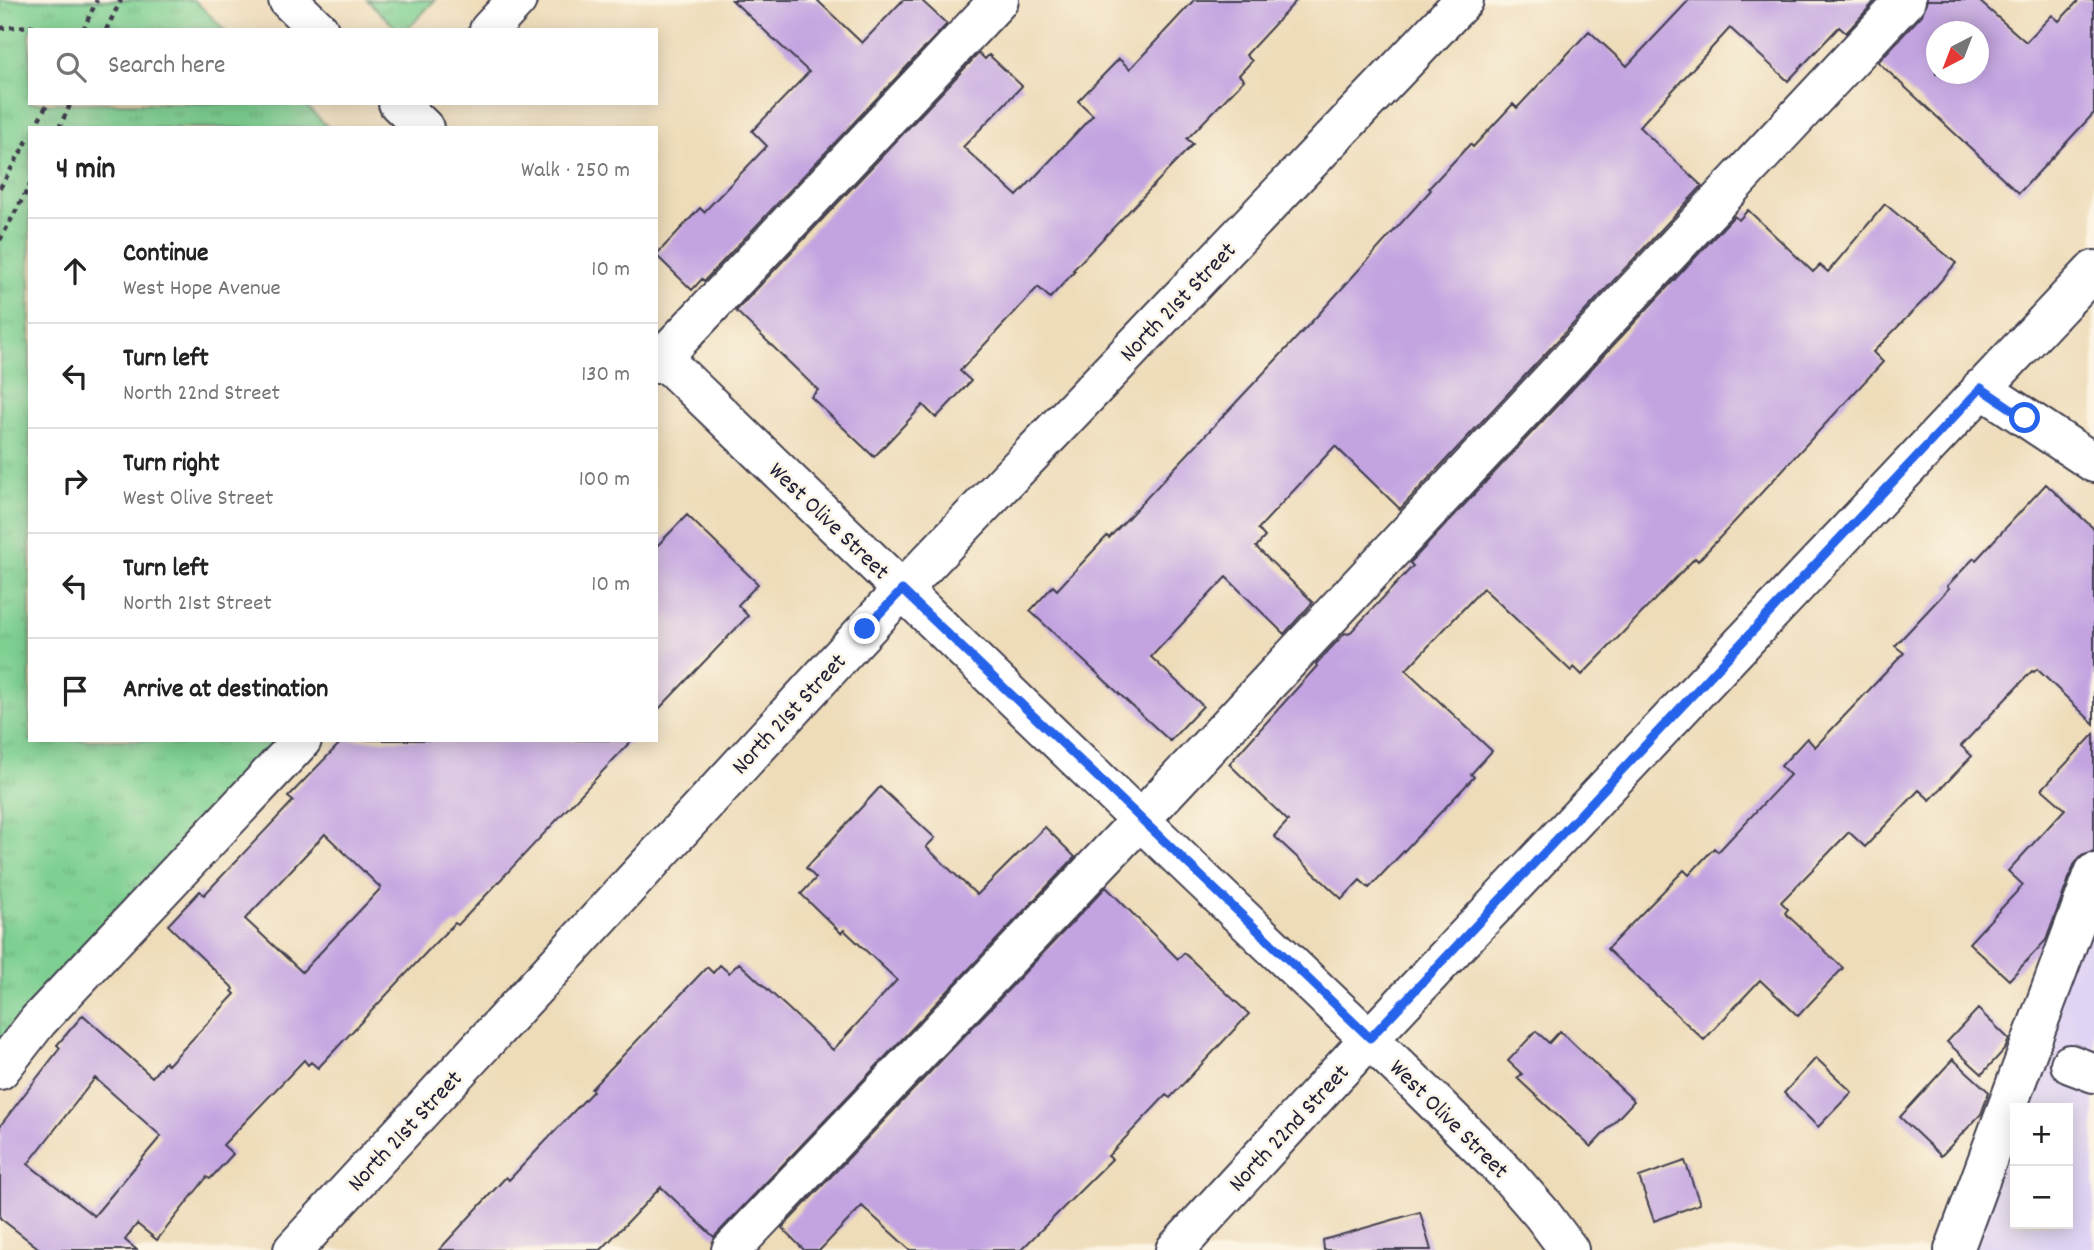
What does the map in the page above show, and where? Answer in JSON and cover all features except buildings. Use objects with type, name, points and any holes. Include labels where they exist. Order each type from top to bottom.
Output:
[{"type":"street","points":[[288,0],[317,28]]},
{"type":"street","points":[[491,28],[517,0]]},
{"type":"street","points":[[658,358],[999,0]]},
{"type":"street","name":"North 21st Street","points":[[293,1250],[902,590],[1464,0]]},
{"type":"street","points":[[731,1250],[1140,820],[1906,0]]},
{"type":"street","name":"North 22nd Street","points":[[1175,1250],[1370,1038],[2094,270]]},
{"type":"street","name":"West Olive Street","points":[[658,358],[1370,1038],[1509,1176],[1569,1250]]},
{"type":"street","points":[[1981,388],[2094,463]]},
{"type":"street","points":[[0,1070],[38,1021],[300,742]]},
{"type":"street","points":[[1954,1250],[2094,873]]},
{"type":"path","points":[[84,28],[97,0]]},
{"type":"path","points":[[107,28],[121,0]]},
{"type":"path","points":[[0,28],[40,28]]},
{"type":"path","points":[[35,126],[47,105]]},
{"type":"path","points":[[60,126],[70,105]]},
{"type":"path","points":[[0,188],[28,139]]},
{"type":"path","points":[[0,240],[28,189]]},
{"type":"shaded area","points":[[2094,873],[2094,1250],[1954,1250]]},
{"type":"green space","points":[[0,0],[194,0],[223,28],[28,28],[28,105],[305,105],[327,126],[28,126],[28,742],[282,742],[0,1046]]},
{"type":"green space","points":[[367,0],[435,0],[409,28],[396,28]]},
{"type":"route","points":[[865,629],[902,590],[1370,1038],[1981,388],[2025,418]]}]
